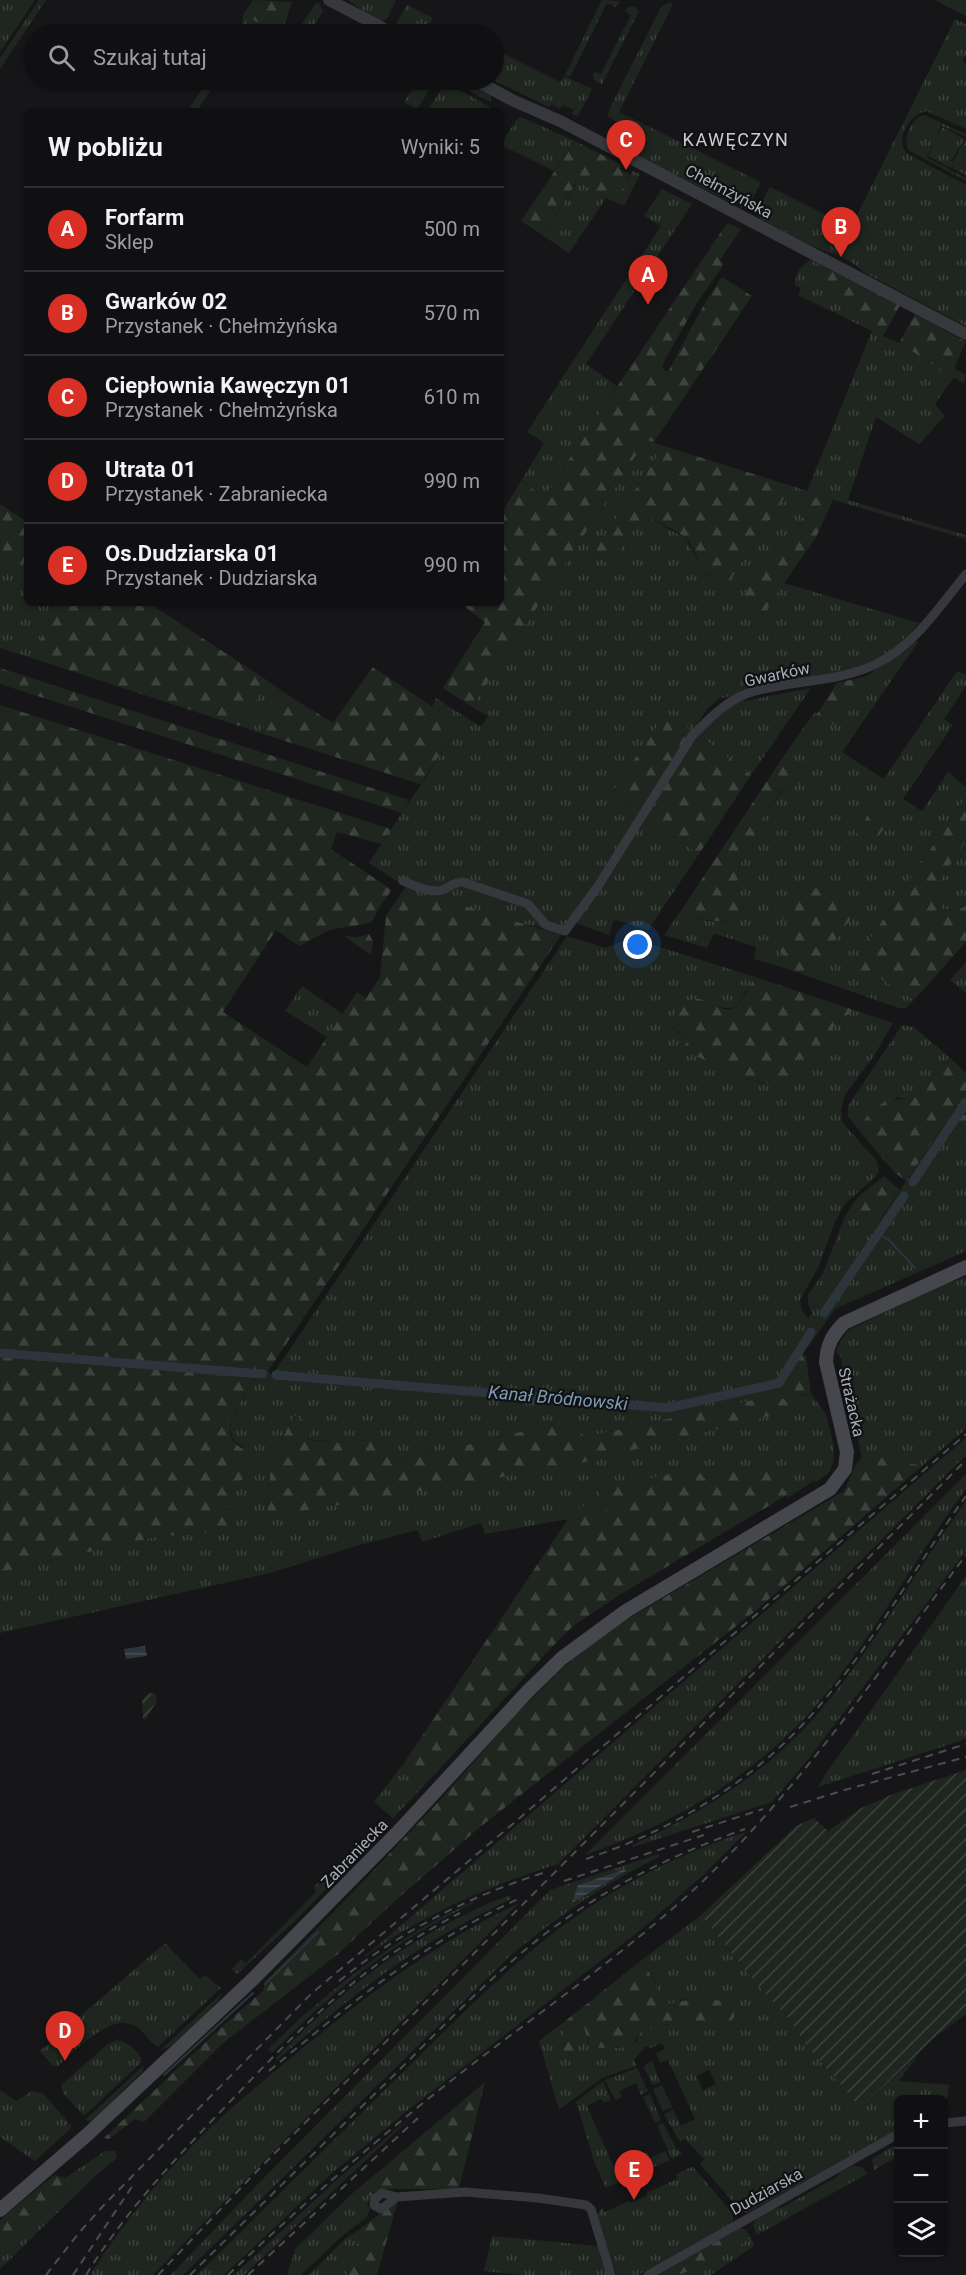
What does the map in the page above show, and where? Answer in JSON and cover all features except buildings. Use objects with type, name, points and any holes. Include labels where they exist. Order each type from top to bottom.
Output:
[{"type":"main road","name":"Strażacka","points":[[745,1540],[830,1489],[845,1469],[847,1452],[826,1362],[827,1348],[832,1335],[844,1323],[966,1267]]},
{"type":"main road","name":"Zabraniecka","points":[[0,2210],[88,2134],[252,1980],[398,1832],[528,1691],[562,1658],[626,1611],[745,1540]]},
{"type":"street","points":[[329,0],[375,24]]},
{"type":"street","name":"Chełmżyńska","points":[[494,90],[560,121],[966,334]]},
{"type":"street","name":"Gwarków","points":[[403,881],[436,891],[463,882],[528,904],[546,925],[565,931],[598,886],[692,736],[707,720],[727,704],[746,694],[832,679],[885,660],[915,634],[966,574]]},
{"type":"street","points":[[948,2123],[966,2121]]},
{"type":"street","name":"Dudziarska","points":[[648,2275],[894,2136]]},
{"type":"street","points":[[397,2197],[465,2192],[584,2204],[591,2209],[611,2275]]},
{"type":"green space","points":[[0,0],[35,0],[0,52]]},
{"type":"green space","points":[[39,0],[46,0],[30,24],[24,24],[24,33],[0,69],[0,58]]},
{"type":"green space","points":[[253,0],[292,2],[284,24],[261,24],[243,15]]},
{"type":"green space","points":[[348,0],[396,0],[387,19],[380,21],[358,11],[359,8]]},
{"type":"green space","points":[[602,0],[620,1],[616,7],[607,3],[570,77],[565,75]]},
{"type":"green space","points":[[935,0],[966,0],[966,16]]},
{"type":"green space","points":[[670,2],[673,4],[619,112],[761,182],[749,206],[745,209],[609,142],[619,123],[607,116],[610,108],[661,7]]},
{"type":"green space","points":[[316,3],[319,3],[323,11],[315,24],[302,24]]},
{"type":"green space","points":[[407,5],[433,18],[429,24],[397,24]]},
{"type":"green space","points":[[634,6],[639,11],[602,84],[594,80],[594,72],[601,74],[631,15],[625,11],[628,7]]},
{"type":"green space","points":[[243,15],[261,24],[242,24]]},
{"type":"green space","points":[[955,19],[966,24],[966,55],[962,61],[966,64],[966,129],[926,111],[909,122],[902,141],[906,153],[966,185],[966,326],[863,272],[847,260],[810,245],[761,219],[756,212],[770,187],[851,227]]},
{"type":"green space","points":[[504,54],[560,82],[564,76],[592,89],[578,116],[572,114],[574,110],[563,105],[560,109],[552,104],[549,107],[504,85]]},
{"type":"green space","points":[[201,90],[211,90],[199,108],[189,108]]},
{"type":"green space","points":[[412,90],[429,90],[418,108],[404,102]]},
{"type":"green space","points":[[441,90],[459,90],[490,107],[489,108],[429,108]]},
{"type":"green space","points":[[468,90],[481,90],[491,95],[491,102]]},
{"type":"green space","points":[[924,115],[966,134],[966,137],[940,125],[937,136],[942,127],[965,139],[951,161],[953,162],[966,141],[966,175],[952,168],[954,164],[951,168],[928,156],[934,143],[926,157],[951,170],[950,172],[966,178],[966,181],[908,150],[909,129],[915,120]]},
{"type":"green space","points":[[521,117],[575,141],[554,171],[504,146],[504,140],[516,120]]},
{"type":"green space","points":[[575,141],[622,165],[620,169],[630,174],[624,188],[620,191],[611,189],[606,197],[577,182],[542,235],[521,221]]},
{"type":"green space","points":[[632,171],[640,174],[624,206],[606,198],[569,253],[542,235],[578,182],[611,189],[628,181]]},
{"type":"green space","points":[[662,189],[692,204],[586,364],[617,386],[545,497],[521,481],[544,443],[527,432],[661,226],[644,216]]},
{"type":"green space","points":[[727,223],[741,229],[720,260],[724,264],[695,306],[663,364],[663,370],[668,372],[700,312],[722,277],[752,296],[654,442],[646,440],[472,707],[443,688],[485,622],[464,606],[504,606],[504,509],[521,481],[545,497]]},
{"type":"green space","points":[[810,260],[821,265],[814,279],[886,331],[883,336],[899,343],[954,377],[935,404],[945,416],[919,444],[876,417],[848,500],[966,535],[966,539],[817,495],[791,536],[776,547],[758,621],[784,583],[919,623],[891,650],[872,662],[828,676],[748,689],[733,696],[720,698],[706,710],[691,734],[612,795],[641,810],[561,935],[536,926],[423,911],[400,895],[406,887],[369,863],[460,725],[432,707],[436,698],[481,727],[488,716],[472,707],[646,440],[664,446],[593,554],[610,564],[643,514],[685,538],[707,576],[728,583],[792,486],[807,491],[872,331],[798,295],[801,288],[795,285],[797,274],[801,267]]},
{"type":"green space","points":[[821,265],[900,305],[886,331],[813,279]]},
{"type":"green space","points":[[915,314],[966,342],[954,368],[966,375],[964,384],[899,343]]},
{"type":"green space","points":[[664,446],[792,486],[728,583],[711,578],[705,573],[685,538],[643,514],[611,564],[593,554]]},
{"type":"green space","points":[[817,495],[833,500],[816,537],[758,621],[736,607],[776,547],[791,536]]},
{"type":"green space","points":[[0,504],[24,520],[24,563],[0,573]]},
{"type":"green space","points":[[24,563],[24,606],[52,606],[50,618],[32,658],[0,648],[0,573]]},
{"type":"green space","points":[[52,606],[154,606],[268,681],[239,726],[32,658],[50,618]]},
{"type":"green space","points":[[914,641],[918,642],[842,752],[884,779],[957,671],[966,675],[966,686],[944,719],[953,725],[903,799],[922,811],[948,772],[966,787],[966,797],[847,973],[866,984],[874,974],[914,1000],[906,1008],[899,1008],[810,977],[853,915],[843,905],[839,892],[823,883],[781,917],[793,926],[780,960],[788,969],[754,959],[756,947],[716,934],[713,935],[707,948],[664,935],[680,912],[708,921],[722,922],[738,919],[745,904],[738,881],[741,862],[766,825],[761,820],[783,790],[801,783],[804,768],[783,757],[815,712],[834,725],[867,676]]},
{"type":"green space","points":[[373,667],[460,725],[420,784],[260,733],[283,692],[333,723]]},
{"type":"green space","points":[[0,668],[409,800],[402,813],[0,684]]},
{"type":"green space","points":[[867,676],[834,725],[817,714],[837,683]]},
{"type":"green space","points":[[268,681],[283,692],[260,733],[239,726]]},
{"type":"green space","points":[[811,688],[751,775],[698,734],[734,703]]},
{"type":"green space","points":[[0,705],[391,829],[381,844],[337,832],[331,849],[392,890],[371,923],[329,930],[299,946],[276,930],[223,1012],[307,1067],[357,992],[366,998],[380,977],[386,916],[400,895],[423,911],[434,897],[561,935],[268,1371],[0,1348]]},
{"type":"green space","points":[[666,713],[686,724],[691,734],[641,810],[611,794]]},
{"type":"green space","points":[[698,734],[751,775],[699,854],[644,817]]},
{"type":"green space","points":[[783,757],[804,768],[805,777],[801,783],[782,790],[761,820],[766,825],[741,862],[738,881],[745,904],[738,919],[708,920],[680,912]]},
{"type":"green space","points":[[966,797],[966,841],[933,891],[942,909],[957,910],[966,906],[966,942],[914,1000],[874,974],[866,985],[847,973]]},
{"type":"green space","points":[[876,804],[892,816],[873,844],[856,833]]},
{"type":"green space","points":[[644,817],[699,854],[648,930],[616,920],[613,922],[609,935],[575,923]]},
{"type":"green space","points":[[966,841],[966,906],[957,910],[942,909],[933,891]]},
{"type":"green space","points":[[823,882],[839,892],[843,905],[853,915],[810,977],[788,969],[780,960],[783,954],[778,948],[793,926],[781,917],[798,891]]},
{"type":"green space","points":[[369,934],[373,941],[371,955],[344,936],[358,937]]},
{"type":"green space","points":[[567,936],[606,948],[631,938],[755,977],[742,998],[733,1007],[721,1007],[698,999],[676,1012],[672,1027],[689,1040],[683,1049],[743,1077],[764,1084],[795,1068],[798,1059],[823,1041],[834,1026],[854,1010],[893,1023],[874,1056],[845,1095],[841,1110],[842,1122],[877,1161],[879,1171],[845,1204],[835,1222],[818,1268],[800,1300],[802,1310],[808,1319],[812,1313],[808,1304],[808,1295],[823,1273],[850,1208],[880,1221],[966,1091],[966,1116],[963,1115],[951,1132],[966,1141],[966,1251],[835,1309],[780,1386],[802,1396],[811,1394],[826,1414],[834,1447],[833,1463],[829,1472],[817,1482],[813,1481],[788,1498],[769,1464],[704,1478],[597,1490],[610,1506],[601,1514],[577,1507],[568,1519],[485,1534],[481,1523],[422,1542],[418,1530],[356,1546],[270,1573],[0,1633],[0,1572],[160,1536],[233,1532],[233,1511],[227,1506],[230,1496],[246,1472],[243,1447],[235,1441],[231,1433],[232,1423],[235,1412],[258,1376],[0,1356],[0,1348],[268,1371],[272,1376]],"holes":[[[772,1396],[267,1517],[271,1463],[284,1437],[348,1443],[369,1440],[392,1463],[541,1427],[570,1426],[586,1437]]]},
{"type":"green space","points":[[966,962],[966,993],[950,980]]},
{"type":"green space","points":[[755,977],[854,1010],[834,1026],[814,1058],[798,1059],[795,1068],[781,1085],[743,1077],[682,1049],[689,1040],[672,1026],[679,1007],[693,999],[702,1000],[724,1009],[733,1008],[743,998]]},
{"type":"green space","points":[[302,986],[343,1014],[327,1037],[285,1011]]},
{"type":"green space","points":[[902,1025],[914,1027],[949,1057],[923,1091],[910,1101],[898,1097],[870,1114],[857,1128],[848,1116],[848,1106]]},
{"type":"green space","points":[[949,1057],[966,1073],[966,1091],[906,1181],[894,1172],[857,1128],[880,1105],[893,1100],[910,1101],[923,1091]]},
{"type":"green space","points":[[963,1114],[966,1116],[966,1141],[951,1132]]},
{"type":"green space","points":[[884,1176],[900,1190],[879,1221],[850,1208],[859,1196]]},
{"type":"green space","points":[[966,1277],[966,1429],[922,1466],[887,1458],[862,1458],[841,1358],[836,1352],[841,1340],[849,1330],[941,1285]]},
{"type":"green space","points":[[802,1354],[806,1356],[811,1394],[802,1395],[794,1394],[780,1386]]},
{"type":"green space","points":[[0,1356],[258,1375],[237,1408],[230,1427],[235,1443],[249,1456],[245,1475],[227,1506],[238,1517],[233,1532],[160,1536],[0,1572]]},
{"type":"green space","points":[[772,1396],[791,1401],[801,1408],[577,1464],[267,1517],[271,1463],[294,1415],[312,1426],[308,1440],[348,1443],[369,1440],[389,1451],[393,1463],[541,1427],[570,1426],[586,1437]]},
{"type":"green space","points":[[966,1438],[966,1455],[558,1864],[481,1892],[431,1915],[362,1959]]},
{"type":"green space","points":[[862,1458],[887,1458],[922,1466],[754,1612],[480,1827],[338,1954],[222,2044],[144,2122],[135,2119],[109,2139],[104,2138],[263,1991],[265,1982],[441,1799],[514,1716],[566,1665],[611,1629],[844,1491],[856,1464]]},
{"type":"green space","points":[[769,1464],[787,1495],[621,1594],[573,1626],[421,1789],[402,1766],[577,1507],[588,1505],[601,1513],[610,1506],[596,1490],[697,1468],[704,1478]]},
{"type":"green space","points":[[966,1474],[966,1489],[851,1661],[808,1714],[781,1741],[752,1766],[689,1808],[656,1826],[585,1855]]},
{"type":"green space","points":[[966,1501],[966,1551],[810,1757],[772,1802],[633,1847],[632,1845],[684,1819],[733,1788],[779,1753],[800,1733],[859,1660]]},
{"type":"green space","points":[[966,1576],[966,1739],[818,1787],[825,1775]]},
{"type":"green space","points":[[148,1693],[155,1694],[157,1701],[145,1720],[142,1700]]},
{"type":"green space","points":[[402,1766],[421,1789],[393,1818],[374,1802]]},
{"type":"green space","points":[[966,1770],[966,2014],[935,2037],[861,2108],[806,2045],[791,2021],[756,1983],[701,1915],[796,1826],[814,1818],[828,1831],[863,1807],[891,1795]]},
{"type":"green space","points":[[377,1826],[383,1827],[373,1841],[298,1918],[237,1974],[232,1969],[241,1959],[246,1963],[316,1892],[314,1886],[326,1878]]},
{"type":"green space","points":[[746,1832],[702,1876],[643,1928],[408,2110],[330,2175],[224,2275],[197,2275],[462,2014],[559,1928],[609,1895],[663,1865]]},
{"type":"green space","points":[[659,1854],[659,1857],[582,1902],[511,1955],[183,2275],[171,2275],[253,2189],[550,1890]],"holes":[[[626,1869],[573,1903],[578,1885]]]},
{"type":"green space","points":[[510,1896],[511,1899],[444,1934],[385,1973],[277,2060],[276,2058],[318,2017],[385,1962],[460,1917],[491,1902]]},
{"type":"green space","points":[[474,1901],[391,1950],[342,1987],[272,2053],[268,2049],[340,1985],[390,1948],[445,1915]]},
{"type":"green space","points":[[519,1903],[153,2275],[90,2275],[132,2215],[163,2177],[236,2104],[381,1986],[460,1934]]},
{"type":"green space","points":[[701,1915],[756,1983],[791,2021],[806,2045],[862,2108],[920,2052],[899,2081],[949,2085],[948,2095],[894,2095],[894,2131],[747,2213],[740,2210],[700,2164],[704,2159],[685,2139],[680,2142],[664,2114],[673,2110],[681,2126],[695,2119],[668,2060],[660,2063],[656,2053],[665,2049],[662,2043],[650,2048],[646,2046],[634,2060],[637,2066],[602,2078],[559,2110],[539,2041],[564,2022],[567,2024],[564,2044],[568,2057],[575,2046],[572,2026],[576,2023],[583,2024],[586,2028],[588,2043],[594,2048],[618,2048],[637,2042],[638,2034],[658,2026],[680,2023],[724,2025],[734,2018],[685,1999],[669,2005],[657,1994],[651,1974],[638,1963]],"holes":[[[709,2070],[716,2084],[703,2090],[696,2076]]]},
{"type":"green space","points":[[165,1943],[200,1979],[205,1975],[221,1988],[158,2047],[137,2027],[123,2023],[113,2025],[92,2036],[57,2067],[52,2065],[40,2051]]},
{"type":"green space","points":[[638,1963],[653,1979],[659,1996],[669,2004],[700,1999],[723,2001],[731,2004],[734,2018],[724,2026],[680,2023],[658,2026],[638,2034],[636,2040],[626,2047],[613,2048],[590,2046],[583,2024],[576,2023],[572,2027],[576,2041],[575,2049],[564,2058],[561,2052],[565,2045],[562,2037],[566,2026],[564,2022]]},
{"type":"green space","points":[[223,1992],[199,2020],[169,2047],[161,2050]]},
{"type":"green space","points":[[118,2040],[133,2048],[142,2062],[84,2116],[63,2093],[61,2085],[109,2043]]},
{"type":"green space","points":[[652,2061],[660,2082],[653,2085],[644,2068]]},
{"type":"green space","points":[[144,2065],[142,2072],[98,2117],[92,2121],[85,2120]]},
{"type":"green space","points":[[637,2068],[648,2091],[641,2095],[636,2083],[619,2091],[622,2097],[615,2100],[605,2080]]},
{"type":"green space","points":[[603,2081],[611,2100],[604,2103],[601,2099],[587,2106],[616,2172],[631,2166],[629,2161],[637,2158],[643,2172],[606,2188],[595,2164],[576,2102]]},
{"type":"green space","points":[[485,2082],[459,2189],[382,2189],[373,2196],[353,2193]]},
{"type":"green space","points":[[662,2085],[672,2107],[663,2111],[653,2089]]},
{"type":"green space","points":[[0,2090],[16,2101],[32,2091],[43,2093],[72,2127],[35,2161],[0,2137]]},
{"type":"green space","points":[[650,2094],[661,2120],[655,2123],[643,2097]]},
{"type":"green space","points":[[418,2111],[244,2275],[234,2275],[339,2178]]},
{"type":"green space","points":[[663,2123],[676,2148],[682,2154],[672,2159],[657,2126]]},
{"type":"green space","points":[[894,2145],[894,2158],[874,2170],[872,2159]]},
{"type":"green space","points":[[105,2151],[115,2151],[117,2158],[95,2176],[0,2269],[0,2249],[72,2185],[65,2178]]},
{"type":"green space","points":[[666,2151],[670,2160],[647,2170],[640,2155],[647,2152],[650,2158]]},
{"type":"green space","points":[[853,2165],[863,2168],[867,2174],[757,2235],[753,2225],[761,2215],[783,2207],[837,2177],[840,2172]]},
{"type":"green space","points":[[691,2167],[733,2214],[733,2222],[638,2275],[617,2275],[597,2221],[599,2211],[603,2208],[605,2212],[647,2196],[646,2193],[677,2179],[676,2174]]},
{"type":"green space","points":[[54,2175],[65,2178],[73,2184],[0,2249],[0,2220]]},
{"type":"green space","points":[[353,2193],[373,2196],[367,2204],[370,2209],[367,2217],[341,2237],[301,2275],[287,2275],[295,2249]]},
{"type":"green space","points":[[398,2200],[377,2275],[346,2275],[364,2226]]},
{"type":"green space","points":[[364,2226],[346,2275],[309,2275],[345,2239]]},
{"type":"green space","points":[[741,2228],[746,2230],[751,2238],[709,2262],[679,2275],[657,2275]]},
{"type":"green space","points":[[492,2236],[598,2246],[608,2275],[521,2275],[484,2271]]},
{"type":"green space","points":[[751,2238],[754,2246],[711,2275],[679,2275],[709,2262]]},
{"type":"shaded area","points":[[145,1646],[147,1656],[126,1659],[124,1649]]},
{"type":"shaded area","points":[[626,1869],[626,1871],[572,1903],[578,1885]]},
{"type":"waterway","name":"Kanał Bródnowski","points":[[913,1182],[966,1102]]},
{"type":"waterway","name":"Kanał Bródnowski","points":[[961,1109],[966,1112]]},
{"type":"waterway","name":"Kanał Bródnowski","points":[[824,1313],[904,1196]]},
{"type":"waterway","points":[[879,1234],[889,1240],[915,1268]]},
{"type":"waterway","name":"Kanał Bródnowski","points":[[276,1375],[668,1408],[779,1383],[811,1332]]},
{"type":"waterway","name":"Kanał Bródnowski","points":[[0,1353],[263,1374]]},
{"type":"waterway","points":[[265,1984],[318,1932]]},
{"type":"waterway","points":[[164,2075],[253,1993]]},
{"type":"railway","points":[[46,2275],[102,2207],[311,1994],[515,1822],[966,1434]]},
{"type":"railway","points":[[158,2275],[256,2172],[966,1460]]},
{"type":"railway","points":[[586,1859],[652,1833],[684,1816],[743,1778],[770,1756],[820,1705],[859,1655],[966,1496]]},
{"type":"railway","points":[[228,2275],[394,2127],[610,1960],[701,1883],[738,1846],[807,1766],[966,1555]]},
{"type":"railway","points":[[872,1774],[966,1744]]},
{"type":"railway","points":[[790,1807],[966,1757]]},
{"type":"railway","points":[[692,1832],[763,1809]]},
{"type":"railway","points":[[190,2275],[461,2008],[541,1937],[589,1904],[638,1875],[691,1850],[745,1829]]},
{"type":"railway","points":[[564,1881],[704,1835]]},
{"type":"railway","points":[[339,1981],[387,1946],[438,1916],[490,1892],[546,1872]]},
{"type":"railway","points":[[269,2071],[358,1999],[418,1956],[450,1935],[518,1899]]},
{"type":"railway","points":[[86,2275],[117,2230],[169,2167],[306,2024],[362,1976],[392,1954],[460,1913]]},
{"type":"railway","points":[[248,2275],[418,2118]]},
{"type":"railway","points":[[73,2275],[133,2185]]},
{"type":"place","name":"Ciepłownia Kawęczyn 01","points":[[626,170]]},
{"type":"place","name":"Gwarków 02","points":[[841,257]]},
{"type":"place","name":"Forfarm","points":[[648,305]]},
{"type":"place","name":"Utrata 01","points":[[65,2061]]},
{"type":"place","name":"Os.Dudziarska 01","points":[[634,2200]]},
{"type":"district","name":"KAWĘCZYN","points":[[736,140]]}]
